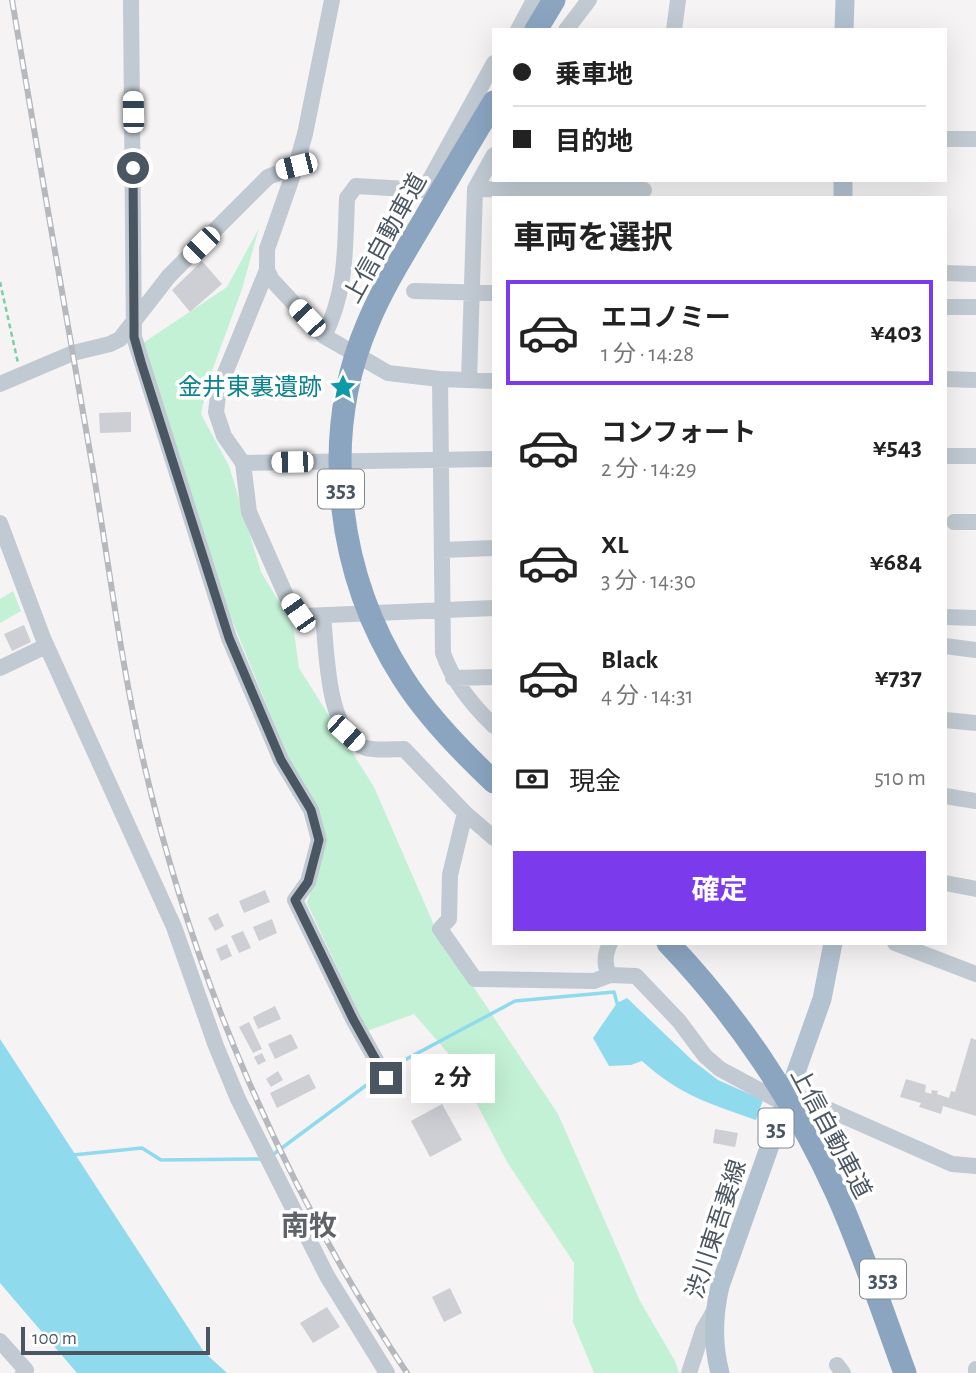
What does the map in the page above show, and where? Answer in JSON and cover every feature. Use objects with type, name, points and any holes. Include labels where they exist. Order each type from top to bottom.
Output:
[{"type":"highway","points":[[537,28],[554,0]]},
{"type":"highway","points":[[550,28],[566,0]]},
{"type":"highway","name":"上信自動車道","points":[[492,105],[385,287],[364,349],[354,416],[351,478],[355,523],[365,570],[379,624],[403,680],[461,750],[492,780]]},
{"type":"highway","name":"上信自動車道","points":[[364,349],[410,262],[492,126]]},
{"type":"highway","name":"上信自動車道","points":[[379,624],[434,704],[492,766]]},
{"type":"highway","name":"上信自動車道","points":[[670,945],[800,1101],[881,1275],[916,1373]]},
{"type":"highway","name":"上信自動車道","points":[[685,945],[737,1010],[774,1070]]},
{"type":"highway","name":"上信自動車道","points":[[841,1189],[905,1373]]},
{"type":"main road","points":[[844,28],[845,0]]},
{"type":"main road","name":"渋川東吾妻線","points":[[720,1373],[713,1335],[714,1311],[750,1197],[822,999],[833,945]]},
{"type":"street","points":[[131,0],[134,337],[229,638],[281,760],[311,810],[319,840],[308,882],[295,900],[382,1072]]},
{"type":"street","points":[[332,0],[305,134],[267,249],[267,270],[216,400],[216,412],[224,436],[243,463],[249,512],[287,598],[298,613],[304,616],[323,616],[492,608]]},
{"type":"street","points":[[519,28],[534,0]]},
{"type":"street","points":[[568,28],[589,0]]},
{"type":"street","points":[[674,28],[678,0]]},
{"type":"street","points":[[324,336],[334,316],[343,286],[348,198],[356,186],[424,190],[492,67]]},
{"type":"street","points":[[947,139],[976,139]]},
{"type":"street","points":[[469,380],[475,189],[492,159]]},
{"type":"street","points":[[0,384],[73,353],[120,339],[169,276],[268,177],[296,166]]},
{"type":"street","points":[[475,189],[644,189]]},
{"type":"street","points":[[267,270],[272,280],[324,336],[388,373],[492,381]]},
{"type":"street","points":[[947,273],[976,274]]},
{"type":"street","points":[[414,291],[492,293]]},
{"type":"street","points":[[947,307],[976,307]]},
{"type":"street","points":[[440,379],[443,653],[453,678],[492,724]]},
{"type":"street","points":[[947,379],[976,380]]},
{"type":"street","points":[[947,456],[976,456]]},
{"type":"street","points":[[243,463],[492,459]]},
{"type":"street","points":[[954,522],[976,523]]},
{"type":"street","points":[[0,523],[46,646],[169,915],[238,1099],[327,1276],[387,1373]]},
{"type":"street","points":[[442,550],[492,548]]},
{"type":"street","points":[[323,616],[334,709],[346,733],[366,748],[404,749],[465,813],[492,836]]},
{"type":"street","points":[[947,617],[976,618]]},
{"type":"street","points":[[0,668],[46,646]]},
{"type":"street","points":[[947,646],[976,650]]},
{"type":"street","points":[[453,678],[492,677]]},
{"type":"street","points":[[947,720],[976,723]]},
{"type":"street","points":[[947,796],[976,802]]},
{"type":"street","points":[[465,813],[450,875],[449,919],[440,929],[475,979],[594,981],[610,975],[636,976],[679,1021],[705,1056],[720,1069],[952,1164],[976,1166]]},
{"type":"street","points":[[947,883],[976,890]]},
{"type":"street","points":[[609,945],[606,958],[610,975]]},
{"type":"street","points":[[899,945],[976,974]]},
{"type":"street","points":[[688,1373],[703,1330],[714,1311]]},
{"type":"street","points":[[0,1341],[26,1370],[23,1373]]},
{"type":"path","points":[[0,282],[21,373]]},
{"type":"green space","points":[[259,228],[242,289],[208,382],[201,414],[229,466],[261,572],[293,625],[299,668],[374,787],[437,932],[558,1114],[640,1301],[675,1361],[679,1373],[594,1373],[573,1322],[574,1263],[507,1162],[454,1060],[414,1014],[367,1031],[307,903],[325,847],[213,574],[143,343],[227,287]]},
{"type":"green space","points":[[13,591],[21,611],[0,623],[0,599]]},
{"type":"water","points":[[627,998],[692,1060],[718,1080],[763,1100],[756,1120],[683,1091],[642,1061],[631,1065],[609,1066],[593,1038],[617,1003]]},
{"type":"water","points":[[0,1039],[204,1352],[227,1373],[77,1373],[0,1283]]},
{"type":"building","points":[[202,261],[222,284],[190,312],[172,290]]},
{"type":"building","points":[[131,412],[131,432],[100,433],[99,413]]},
{"type":"building","points":[[24,625],[31,642],[12,651],[4,634]]},
{"type":"building","points":[[265,890],[270,902],[244,913],[239,901]]},
{"type":"building","points":[[218,913],[224,926],[215,931],[208,918]]},
{"type":"building","points":[[272,919],[277,933],[259,941],[253,927]]},
{"type":"building","points":[[243,931],[251,948],[239,953],[231,936]]},
{"type":"building","points":[[227,944],[232,956],[221,961],[216,949]]},
{"type":"building","points":[[275,1006],[281,1019],[258,1029],[253,1017]]},
{"type":"building","points":[[249,1022],[262,1049],[253,1053],[239,1027]]},
{"type":"building","points":[[291,1034],[298,1048],[275,1059],[268,1044]]},
{"type":"building","points":[[971,1038],[976,1040],[976,1116],[943,1106],[941,1114],[919,1107],[921,1103],[900,1097],[906,1079],[926,1085],[925,1092],[931,1094],[932,1090],[938,1091],[937,1094],[949,1098],[951,1091],[955,1092]]},
{"type":"building","points":[[262,1053],[266,1061],[258,1065],[254,1057]]},
{"type":"building","points":[[278,1071],[283,1080],[271,1087],[266,1079]]},
{"type":"building","points":[[309,1074],[316,1088],[277,1108],[270,1093]]},
{"type":"building","points":[[442,1104],[462,1140],[430,1157],[411,1121]]},
{"type":"building","points":[[715,1129],[738,1133],[735,1147],[713,1143]]},
{"type":"building","points":[[450,1288],[462,1313],[444,1322],[432,1297]]},
{"type":"building","points":[[327,1307],[340,1327],[313,1343],[300,1323]]},
{"type":"waterway","points":[[386,1070],[515,1001],[614,992],[617,1003]]},
{"type":"waterway","points":[[271,1156],[380,1075]]},
{"type":"waterway","points":[[73,1155],[142,1148],[161,1160],[264,1159]]},
{"type":"railway","points":[[12,0],[129,689],[144,764],[165,845],[189,924],[248,1080],[321,1230],[362,1303],[407,1373]]},
{"type":"place","name":"金井東裏遺跡","points":[[343,387]]},
{"type":"district","name":"南牧","points":[[309,1225]]},
{"type":"route","points":[[133,168],[134,337],[229,638],[281,760],[311,810],[319,840],[308,882],[295,900],[353,1019],[386,1078]]}]
